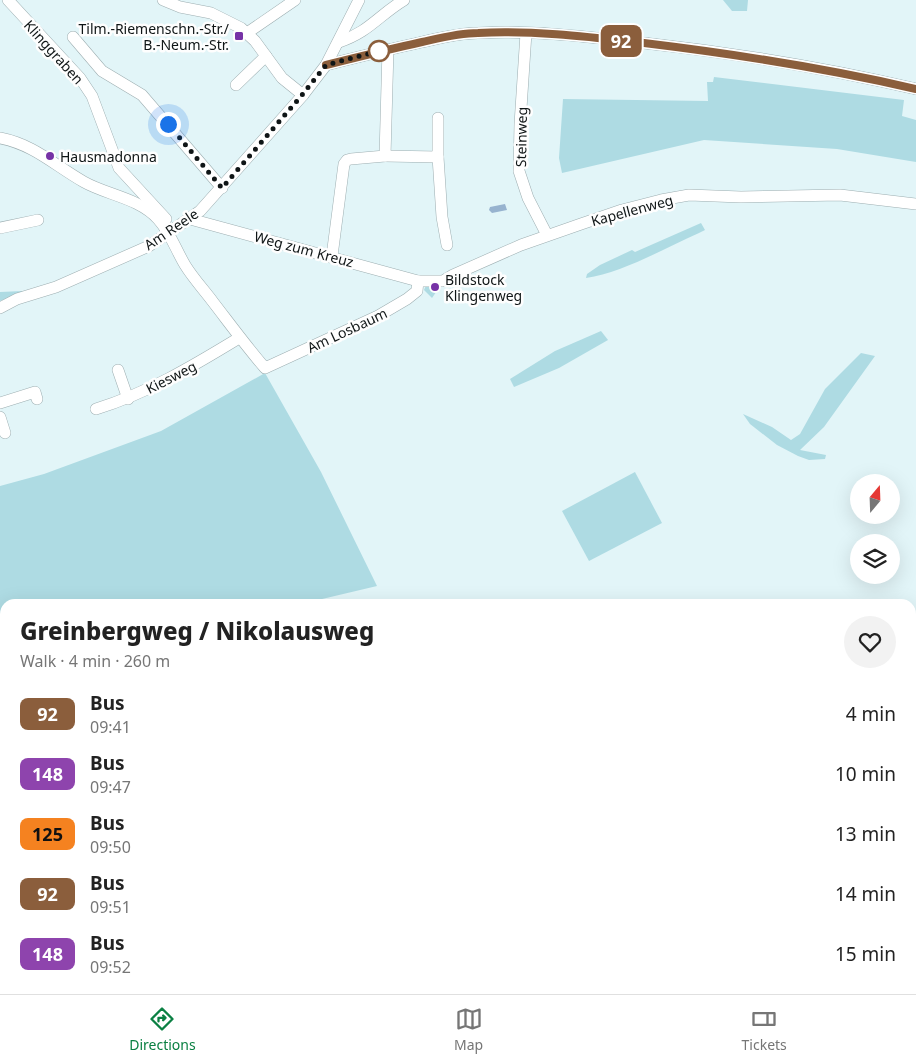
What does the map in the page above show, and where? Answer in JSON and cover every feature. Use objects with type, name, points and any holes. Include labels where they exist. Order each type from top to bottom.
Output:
[{"type":"street","name":"Klinggraben","points":[[8,0],[80,78],[92,96],[119,168],[166,217],[168,233]]},
{"type":"street","points":[[163,0],[180,7],[193,4],[248,33],[282,78],[302,95]]},
{"type":"street","points":[[248,33],[295,0]]},
{"type":"street","name":"Am Reele","points":[[0,308],[17,299],[56,288],[149,246],[190,219],[222,188],[326,65],[359,0]]},
{"type":"street","points":[[339,42],[367,30],[392,7],[404,0]]},
{"type":"street","points":[[326,65],[388,49],[451,36],[477,33],[526,33],[606,39],[722,52],[862,76],[916,89]]},
{"type":"street","name":"Steinweg","points":[[526,33],[519,171],[528,198],[547,235]]},
{"type":"street","points":[[73,37],[102,71],[142,95],[222,188]]},
{"type":"street","points":[[385,156],[388,49]]},
{"type":"street","points":[[236,85],[266,56]]},
{"type":"street","points":[[438,118],[438,158],[442,216],[447,245]]},
{"type":"street","points":[[0,138],[25,145],[51,159],[85,182],[115,193],[158,218],[185,266],[240,338]]},
{"type":"street","points":[[332,256],[344,164],[347,160],[385,156],[438,158]]},
{"type":"street","name":"Kapellenweg","points":[[418,281],[443,281],[547,235],[622,210],[689,195],[741,198],[840,195],[916,204]]},
{"type":"street","name":"Weg zum Kreuz","points":[[190,219],[332,256],[418,281]]},
{"type":"street","points":[[0,228],[38,220]]},
{"type":"street","name":"Am Losbaum","points":[[240,338],[265,368],[378,316],[417,291],[418,281]]},
{"type":"street","name":"Kiesweg","points":[[118,370],[128,399],[189,369],[240,338]]},
{"type":"street","points":[[0,402],[35,392],[37,399]]},
{"type":"street","points":[[96,409],[128,399]]},
{"type":"street","points":[[0,417],[5,433]]},
{"type":"shaded area","points":[[723,0],[748,0],[747,11],[732,11]]},
{"type":"shaded area","points":[[714,77],[904,100],[902,116],[916,120],[916,162],[837,149],[704,140],[562,173],[559,158],[563,99],[708,101],[707,82],[713,82]]},
{"type":"shaded area","points":[[505,204],[507,210],[492,213],[489,210],[490,207]]},
{"type":"shaded area","points":[[701,223],[705,230],[699,233],[629,266],[586,278],[587,274],[600,265],[632,250],[635,252]]},
{"type":"shaded area","points":[[427,283],[441,285],[432,298],[424,290]]},
{"type":"shaded area","points":[[23,291],[21,293],[0,301],[0,292]]},
{"type":"shaded area","points":[[601,331],[608,340],[559,368],[514,387],[510,379],[555,351]]},
{"type":"shaded area","points":[[861,353],[875,356],[824,427],[800,450],[826,455],[825,459],[809,460],[777,445],[750,424],[743,414],[772,427],[791,440],[800,434],[825,389]]},
{"type":"shaded area","points":[[265,373],[321,472],[377,586],[322,599],[0,599],[0,486],[44,474],[161,431]]},
{"type":"shaded area","points":[[635,472],[662,523],[589,561],[562,511]]},
{"type":"bus line","name":"92","points":[[326,65],[388,49],[451,36],[477,33],[514,33],[606,39],[722,52],[862,76],[916,89]]},
{"type":"place","name":"Tilm.-Riemenschn.-Str./ B.-Neum.-Str.","points":[[239,36]]},
{"type":"place","name":"Hausmadonna","points":[[50,156]]},
{"type":"place","name":"Bildstock Klingenweg","points":[[435,287]]},
{"type":"route","points":[[168,124],[222,188],[326,65],[379,51]]}]
